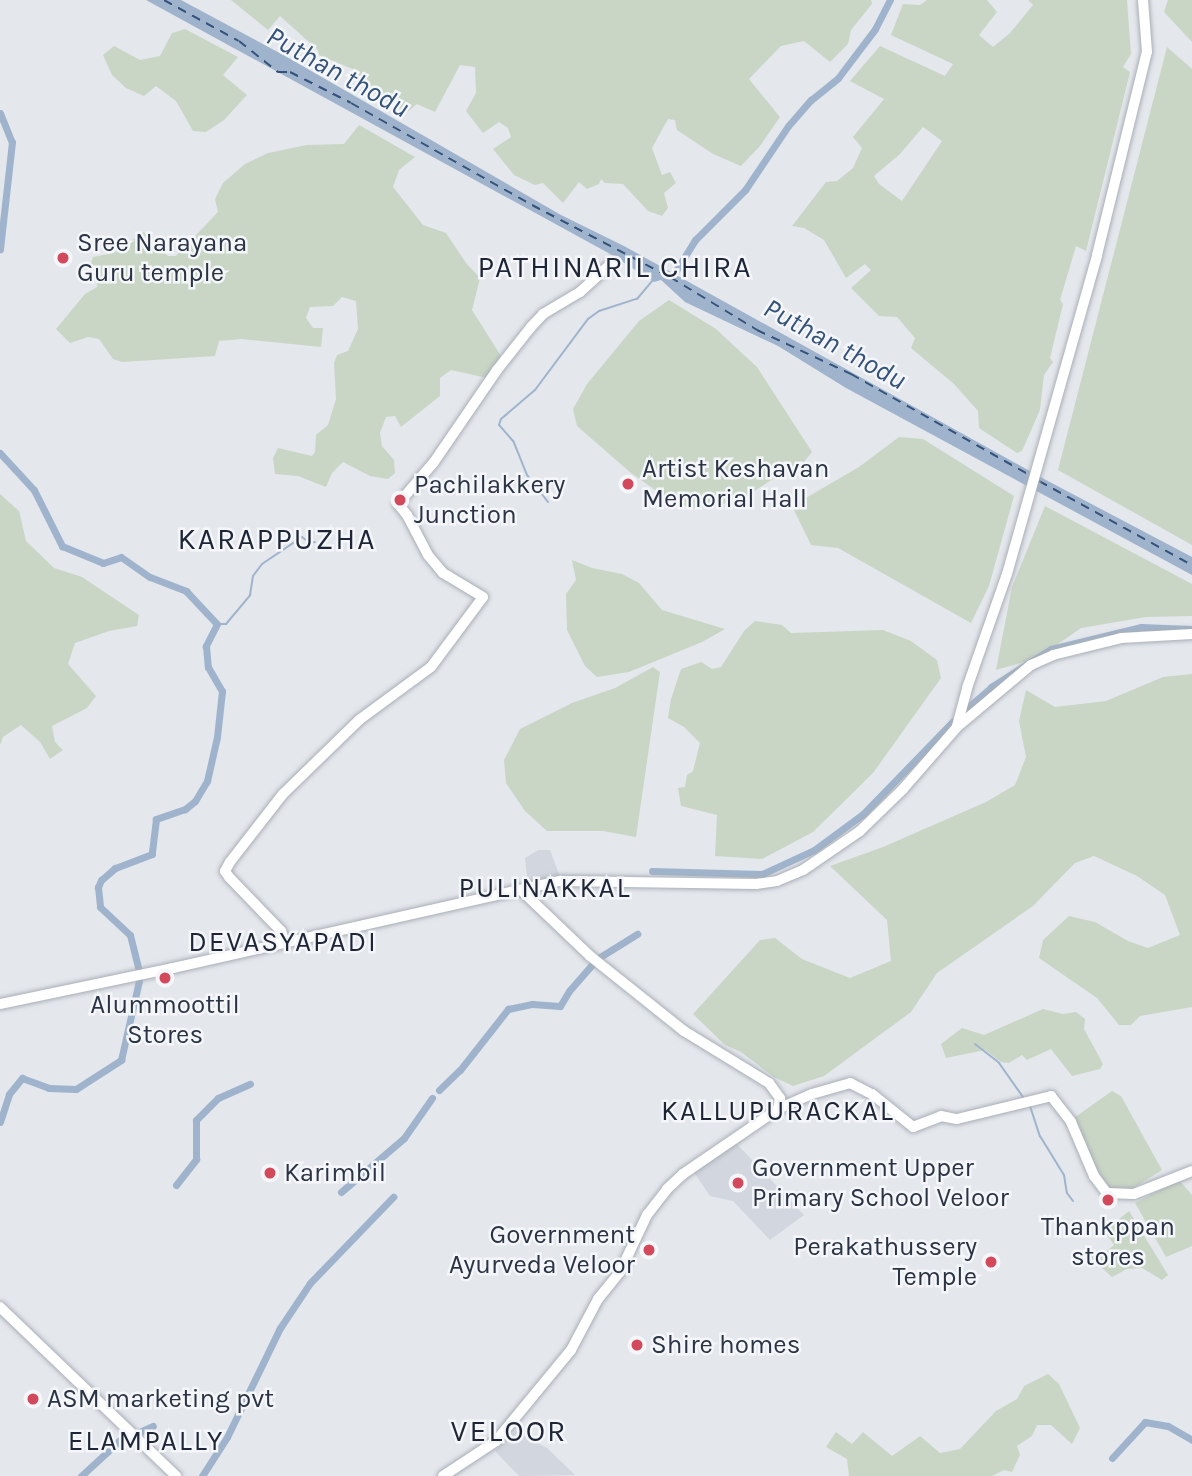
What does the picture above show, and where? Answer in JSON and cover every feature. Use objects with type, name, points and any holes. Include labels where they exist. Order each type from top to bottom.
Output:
[{"type":"street","points":[[957,727],[967,688],[1007,574],[1061,382],[1147,52],[1143,0]]},
{"type":"street","points":[[285,943],[281,931],[229,877],[225,871],[230,862],[283,794],[359,720],[431,667],[483,597],[443,573],[428,555],[398,504],[434,462],[496,370],[531,327],[543,314],[580,292],[613,262]]},
{"type":"street","points":[[0,1004],[576,880],[757,884],[790,876],[860,831],[903,789],[957,727],[1031,665],[1053,655],[1130,637],[1192,634]]},
{"type":"street","points":[[521,890],[590,956],[684,1031],[769,1083],[780,1098],[778,1109]]},
{"type":"street","points":[[443,1476],[496,1441],[571,1350],[598,1299],[620,1272],[648,1215],[667,1189],[683,1174],[778,1109],[812,1094],[850,1083],[872,1094],[913,1127],[941,1116],[957,1119],[1051,1096],[1071,1122],[1094,1176],[1107,1193],[1134,1194],[1192,1171]]},
{"type":"street","points":[[0,1307],[176,1476]]},
{"type":"shaded area","points":[[538,850],[550,850],[560,877],[528,885],[525,858]]},
{"type":"shaded area","name":"Government Upper Primary School Veloor","points":[[736,1143],[804,1215],[770,1240],[733,1201],[710,1196],[693,1171]]},
{"type":"shaded area","points":[[515,1431],[547,1448],[575,1475],[519,1476],[495,1451]]},
{"type":"green space","points":[[231,0],[871,0],[872,4],[851,30],[848,44],[830,62],[804,41],[781,46],[749,79],[780,117],[760,146],[741,166],[713,154],[677,130],[675,120],[668,119],[652,148],[662,175],[670,172],[676,183],[664,193],[668,208],[662,216],[648,211],[623,184],[605,183],[601,179],[599,184],[587,189],[579,182],[563,203],[543,183],[535,185],[514,175],[493,149],[511,137],[508,128],[499,122],[483,133],[466,111],[476,93],[475,67],[460,65],[435,112],[417,104],[406,113],[358,82],[355,70],[319,55],[318,50],[280,16],[268,30]]},
{"type":"green space","points":[[927,0],[987,0],[997,12],[979,35],[993,47],[1010,33],[1033,5],[1028,0],[1127,0],[1131,54],[1123,67],[1130,72],[1086,251],[1076,246],[1060,300],[1063,304],[1050,358],[1053,362],[1044,375],[1040,410],[1022,451],[1017,453],[979,428],[978,411],[954,384],[911,348],[915,338],[897,317],[879,316],[851,288],[871,270],[865,264],[846,278],[824,240],[804,228],[792,226],[826,182],[837,181],[853,168],[862,148],[853,137],[884,99],[850,81],[880,46],[945,76],[953,64],[891,35],[903,4],[920,5]],"holes":[[[923,127],[942,141],[902,201],[879,184],[874,176],[900,154]]]},
{"type":"green space","points":[[1168,0],[1192,0],[1192,42],[1164,12]]},
{"type":"green space","points":[[185,29],[238,57],[223,75],[247,95],[224,120],[206,132],[193,131],[176,101],[156,86],[144,96],[126,88],[112,75],[103,55],[114,46],[140,60],[160,56],[172,33]]},
{"type":"green space","points":[[1167,47],[1192,69],[1192,545],[1058,470]]},
{"type":"green space","points":[[359,125],[415,157],[399,170],[393,187],[423,225],[446,233],[466,263],[480,278],[472,310],[501,356],[487,378],[451,370],[440,378],[440,396],[401,427],[395,416],[386,417],[380,433],[382,446],[394,460],[395,473],[388,479],[370,476],[343,462],[332,473],[326,487],[298,476],[275,474],[273,458],[278,448],[312,456],[315,452],[316,435],[328,425],[336,399],[334,363],[337,355],[348,351],[358,329],[356,301],[342,297],[333,306],[310,307],[306,318],[313,328],[323,328],[321,347],[241,339],[219,341],[215,356],[122,362],[113,359],[99,339],[88,337],[70,343],[56,329],[85,294],[97,287],[98,279],[89,269],[93,257],[114,253],[144,232],[168,256],[176,256],[218,212],[215,199],[223,183],[245,164],[268,153],[307,145],[344,144]]},
{"type":"green space","points":[[669,300],[716,329],[757,367],[812,452],[799,468],[773,479],[739,501],[694,509],[671,501],[631,473],[577,426],[573,409],[587,384],[639,321]]},
{"type":"green space","points":[[899,437],[923,439],[1014,496],[989,586],[971,623],[838,548],[811,545],[792,506],[859,467]]},
{"type":"green space","points":[[0,494],[19,511],[26,541],[54,568],[82,577],[139,615],[137,626],[109,631],[75,643],[68,664],[96,696],[87,708],[52,726],[55,742],[63,750],[50,759],[40,742],[21,725],[3,737],[0,745]]},
{"type":"green space","points":[[1045,506],[1192,584],[1192,616],[1146,617],[1081,628],[1038,658],[996,670],[1012,587]]},
{"type":"green space","points":[[572,560],[592,568],[622,574],[639,583],[662,610],[725,629],[702,642],[629,672],[597,677],[585,666],[567,630],[566,594],[576,580]]},
{"type":"green space","points":[[755,621],[782,625],[791,633],[883,630],[911,641],[937,660],[941,678],[873,773],[813,832],[762,859],[715,856],[717,815],[681,806],[678,788],[685,787],[687,775],[693,771],[700,743],[684,727],[668,718],[671,699],[681,669],[701,662],[712,669],[721,667],[744,631]]},
{"type":"green space","points":[[653,667],[660,672],[636,837],[603,831],[547,831],[525,811],[506,783],[504,760],[520,729],[572,703],[615,688]]},
{"type":"green space","points":[[1192,674],[1192,1007],[1140,1016],[1131,1025],[1119,1025],[1097,998],[1039,958],[1043,940],[1069,916],[1095,922],[1128,941],[1148,948],[1180,935],[1165,895],[1137,876],[1094,856],[1075,863],[1033,906],[937,973],[911,1012],[824,1076],[793,1086],[774,1077],[741,1052],[725,1045],[693,1014],[760,940],[775,938],[802,959],[850,978],[891,961],[887,920],[830,866],[883,847],[986,802],[1015,785],[1026,757],[1019,721],[1026,690],[1055,707],[1106,701],[1163,677]]},
{"type":"green space","points":[[1043,1009],[1063,1014],[1076,1012],[1085,1019],[1084,1029],[1103,1064],[1100,1069],[1072,1076],[1051,1049],[1027,1060],[1022,1055],[1009,1063],[1001,1062],[985,1050],[946,1058],[941,1044],[962,1028],[984,1035]]},
{"type":"green space","points":[[1112,1091],[1121,1096],[1162,1170],[1130,1190],[1108,1190],[1071,1120]]},
{"type":"green space","points":[[1179,1180],[1192,1195],[1192,1246],[1166,1257],[1135,1203]]},
{"type":"green space","points":[[1129,1211],[1168,1275],[1162,1280],[1142,1268],[1127,1269],[1112,1277],[1085,1253],[1089,1248],[1104,1253],[1114,1245],[1104,1231]]},
{"type":"green space","points":[[1048,1374],[1059,1384],[1080,1428],[1072,1444],[1051,1425],[1037,1425],[1032,1436],[1017,1446],[1020,1455],[1012,1472],[1004,1470],[992,1476],[849,1476],[847,1459],[826,1447],[836,1432],[852,1444],[863,1432],[892,1456],[920,1436],[940,1453],[960,1449],[996,1411],[1017,1399],[1024,1386]]},
{"type":"water","points":[[146,0],[181,0],[287,57],[561,215],[624,246],[1046,480],[1192,557],[1192,575],[846,388],[778,346],[685,302],[661,280],[654,282],[612,255]]},
{"type":"waterway","points":[[672,277],[695,240],[745,190],[788,126],[811,100],[838,78],[875,29],[890,0]]},
{"type":"waterway","points":[[0,113],[12,142],[0,249]]},
{"type":"waterway","points":[[548,502],[527,475],[513,441],[499,425],[501,419],[535,390],[588,319],[599,311],[637,299],[653,280]]},
{"type":"waterway","points":[[0,453],[34,490],[62,546],[103,563],[121,557],[150,577],[186,591],[217,624],[206,646],[208,667],[222,691],[217,737],[207,781],[195,801],[185,809],[156,819],[152,854],[115,868],[101,880],[98,887],[100,907],[130,935],[139,970]]},
{"type":"waterway","points":[[217,624],[226,624],[250,595],[253,576],[262,564],[302,537],[310,543],[315,542]]},
{"type":"waterway","points":[[965,710],[991,687],[1051,649],[1141,627],[1192,629]]},
{"type":"waterway","points":[[652,871],[762,874],[814,850],[863,814],[953,721]]},
{"type":"waterway","points":[[600,957],[637,934]]},
{"type":"waterway","points":[[439,1090],[460,1070],[508,1009],[532,1004],[560,1006],[569,991],[592,965]]},
{"type":"waterway","points":[[0,1122],[9,1094],[22,1078],[49,1088],[76,1089],[121,1060],[139,981]]},
{"type":"waterway","points":[[975,1044],[999,1063],[1023,1097]]},
{"type":"waterway","points":[[176,1185],[196,1159],[196,1120],[218,1098],[250,1084]]},
{"type":"waterway","points":[[341,1192],[404,1138],[432,1098]]},
{"type":"waterway","points":[[1030,1106],[1040,1136],[1064,1175],[1067,1193],[1073,1201]]},
{"type":"waterway","points":[[202,1476],[227,1437],[280,1328],[310,1283],[393,1197]]},
{"type":"waterway","points":[[1112,1458],[1145,1422],[1168,1426],[1192,1440]]},
{"type":"waterway","points":[[81,1476],[119,1441],[153,1426]]},
{"type":"ferry route","points":[[164,0],[239,41],[278,72],[290,72],[351,103],[532,205],[670,277],[757,330],[851,374],[1031,476]]},
{"type":"ferry route","points":[[1039,481],[1192,565]]},
{"type":"place","name":"Sree Narayana Guru temple","points":[[63,258]]},
{"type":"place","name":"Artist Keshavan Memorial Hall","points":[[628,484]]},
{"type":"place","name":"Pachilakkery Junction","points":[[400,500]]},
{"type":"place","name":"Alummoottil Stores","points":[[165,978]]},
{"type":"place","name":"Karimbil","points":[[270,1173]]},
{"type":"place","name":"Government Upper Primary School Veloor","points":[[738,1183]]},
{"type":"place","name":"Thankppan stores","points":[[1108,1200]]},
{"type":"place","name":"Government Ayurveda Veloor","points":[[649,1250]]},
{"type":"place","name":"Perakathussery Temple","points":[[991,1262]]},
{"type":"place","name":"Shire homes","points":[[637,1345]]},
{"type":"place","name":"ASM marketing pvt","points":[[33,1399]]},
{"type":"district","name":"PATHINARIL CHIRA","points":[[615,267]]},
{"type":"district","name":"KARAPPUZHA","points":[[277,539]]},
{"type":"district","name":"PULINAKKAL","points":[[545,888]]},
{"type":"district","name":"DEVASYAPADI","points":[[283,942]]},
{"type":"district","name":"KALLUPURACKAL","points":[[778,1111]]},
{"type":"district","name":"VELOOR","points":[[509,1431]]},
{"type":"district","name":"ELAMPALLY","points":[[146,1441]]},
{"type":"water label","name":"Puthan thodu","points":[[338,72]]},
{"type":"water label","name":"Puthan thodu","points":[[835,344]]}]
